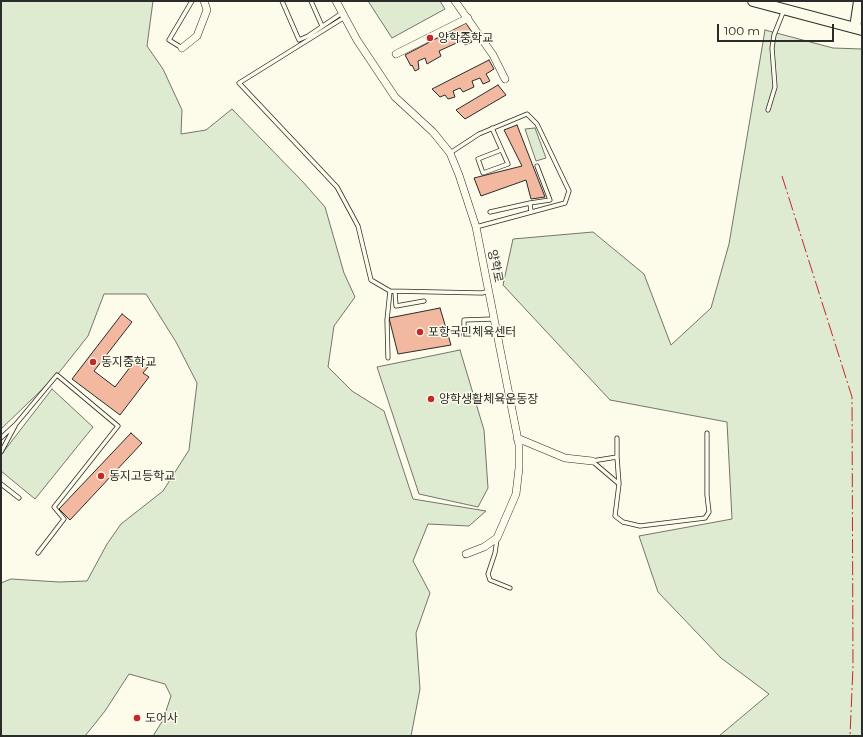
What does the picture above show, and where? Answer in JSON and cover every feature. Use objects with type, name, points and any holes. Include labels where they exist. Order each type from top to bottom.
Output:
[{"type":"street","points":[[182,48],[197,36],[207,10],[204,1]]},
{"type":"street","name":"양학로","points":[[336,1],[357,40],[396,97],[432,132],[450,153],[476,227],[517,438],[519,468],[516,494],[498,538]]},
{"type":"street","points":[[455,1],[493,55],[505,79]]},
{"type":"street","points":[[753,1],[859,29],[859,1]]},
{"type":"street","points":[[396,54],[468,18]]},
{"type":"street","points":[[517,438],[565,458],[592,461]]},
{"type":"street","points":[[466,554],[484,547],[498,538]]},
{"type":"lane","points":[[182,48],[168,40],[192,1]]},
{"type":"lane","points":[[282,1],[299,40],[344,15]]},
{"type":"lane","points":[[311,1],[322,26]]},
{"type":"lane","points":[[768,110],[775,87],[772,48],[774,35],[784,10]]},
{"type":"lane","points":[[344,15],[239,83],[337,187],[358,226],[371,280],[392,292],[482,293],[489,291]]},
{"type":"lane","points":[[450,153],[479,134],[527,114],[537,124],[569,191],[565,203],[476,227]]},
{"type":"lane","points":[[492,128],[508,164],[483,173],[478,159],[501,150]]},
{"type":"lane","points":[[490,212],[550,200],[536,166]]},
{"type":"lane","points":[[530,203],[531,212]]},
{"type":"lane","points":[[392,292],[396,306],[424,301]]},
{"type":"lane","points":[[388,358],[388,320],[392,292]]},
{"type":"lane","points":[[464,336],[464,320],[493,319]]},
{"type":"lane","points":[[1,438],[16,424],[57,375],[118,426],[54,507],[64,519],[38,553]]},
{"type":"lane","points":[[1,452],[16,424]]},
{"type":"lane","points":[[617,438],[619,484],[615,516],[623,522],[640,526],[705,518],[709,512],[707,495],[707,432]]},
{"type":"lane","points":[[592,461],[617,457]]},
{"type":"lane","points":[[592,461],[619,484]]},
{"type":"lane","points":[[1,484],[19,498]]},
{"type":"lane","points":[[498,538],[488,574],[490,580],[510,588]]},
{"type":"green space","points":[[1,1],[153,1],[147,46],[163,69],[182,110],[181,134],[206,130],[232,109],[303,182],[325,207],[344,273],[355,297],[334,326],[328,367],[352,391],[384,411],[413,499],[486,511],[469,526],[428,524],[413,561],[430,593],[416,633],[420,689],[411,736],[153,736],[163,720],[171,696],[165,684],[129,674],[105,711],[85,736],[1,736],[1,583],[11,579],[59,582],[87,581],[107,544],[121,524],[163,491],[189,450],[197,383],[176,342],[146,294],[104,294],[88,336],[57,375],[1,429]]},
{"type":"green space","points":[[368,1],[440,1],[445,9],[392,38]]},
{"type":"green space","points":[[765,30],[833,48],[862,49],[862,736],[719,736],[769,694],[721,658],[658,592],[639,536],[732,519],[727,422],[610,400],[503,285],[513,239],[593,232],[644,274],[671,345],[711,308],[729,244]]},
{"type":"green space","points":[[535,128],[546,158],[536,161],[525,129]]},
{"type":"green space","name":"양학생활체육운동장","points":[[460,350],[484,430],[488,488],[478,507],[419,494],[377,367]]},
{"type":"green space","points":[[52,389],[93,427],[35,499],[1,471],[1,455]]},
{"type":"building","points":[[466,23],[473,34],[469,36],[472,42],[465,45],[463,40],[439,51],[441,56],[427,64],[425,58],[418,61],[419,69],[415,71],[405,55]]},
{"type":"building","points":[[489,60],[494,69],[486,74],[490,81],[483,84],[480,78],[472,81],[474,87],[463,92],[460,88],[453,91],[455,97],[448,99],[445,95],[440,97],[432,89]]},
{"type":"building","points":[[498,85],[506,95],[465,119],[456,110]]},
{"type":"building","points":[[517,125],[545,197],[531,199],[526,180],[481,196],[474,178],[522,166],[504,130]]},
{"type":"building","name":"포항국민체육센터","points":[[440,308],[451,345],[398,354],[389,318]]},
{"type":"building","name":"동지중학교","points":[[122,314],[132,322],[94,371],[115,387],[137,358],[148,367],[143,373],[149,377],[120,415],[72,379]]},
{"type":"building","name":"동지고등학교","points":[[131,433],[142,443],[70,520],[59,509]]},
{"type":"power","points":[[782,176],[852,397],[853,667],[850,736]]},
{"type":"place","name":"양학중학교","points":[[430,38]]},
{"type":"place","name":"포항국민체육센터","points":[[420,332]]},
{"type":"place","name":"동지중학교","points":[[93,362]]},
{"type":"place","name":"양학생활체육운동장","points":[[431,399]]},
{"type":"place","name":"동지고등학교","points":[[101,476]]},
{"type":"place","name":"도어사","points":[[137,718]]}]
